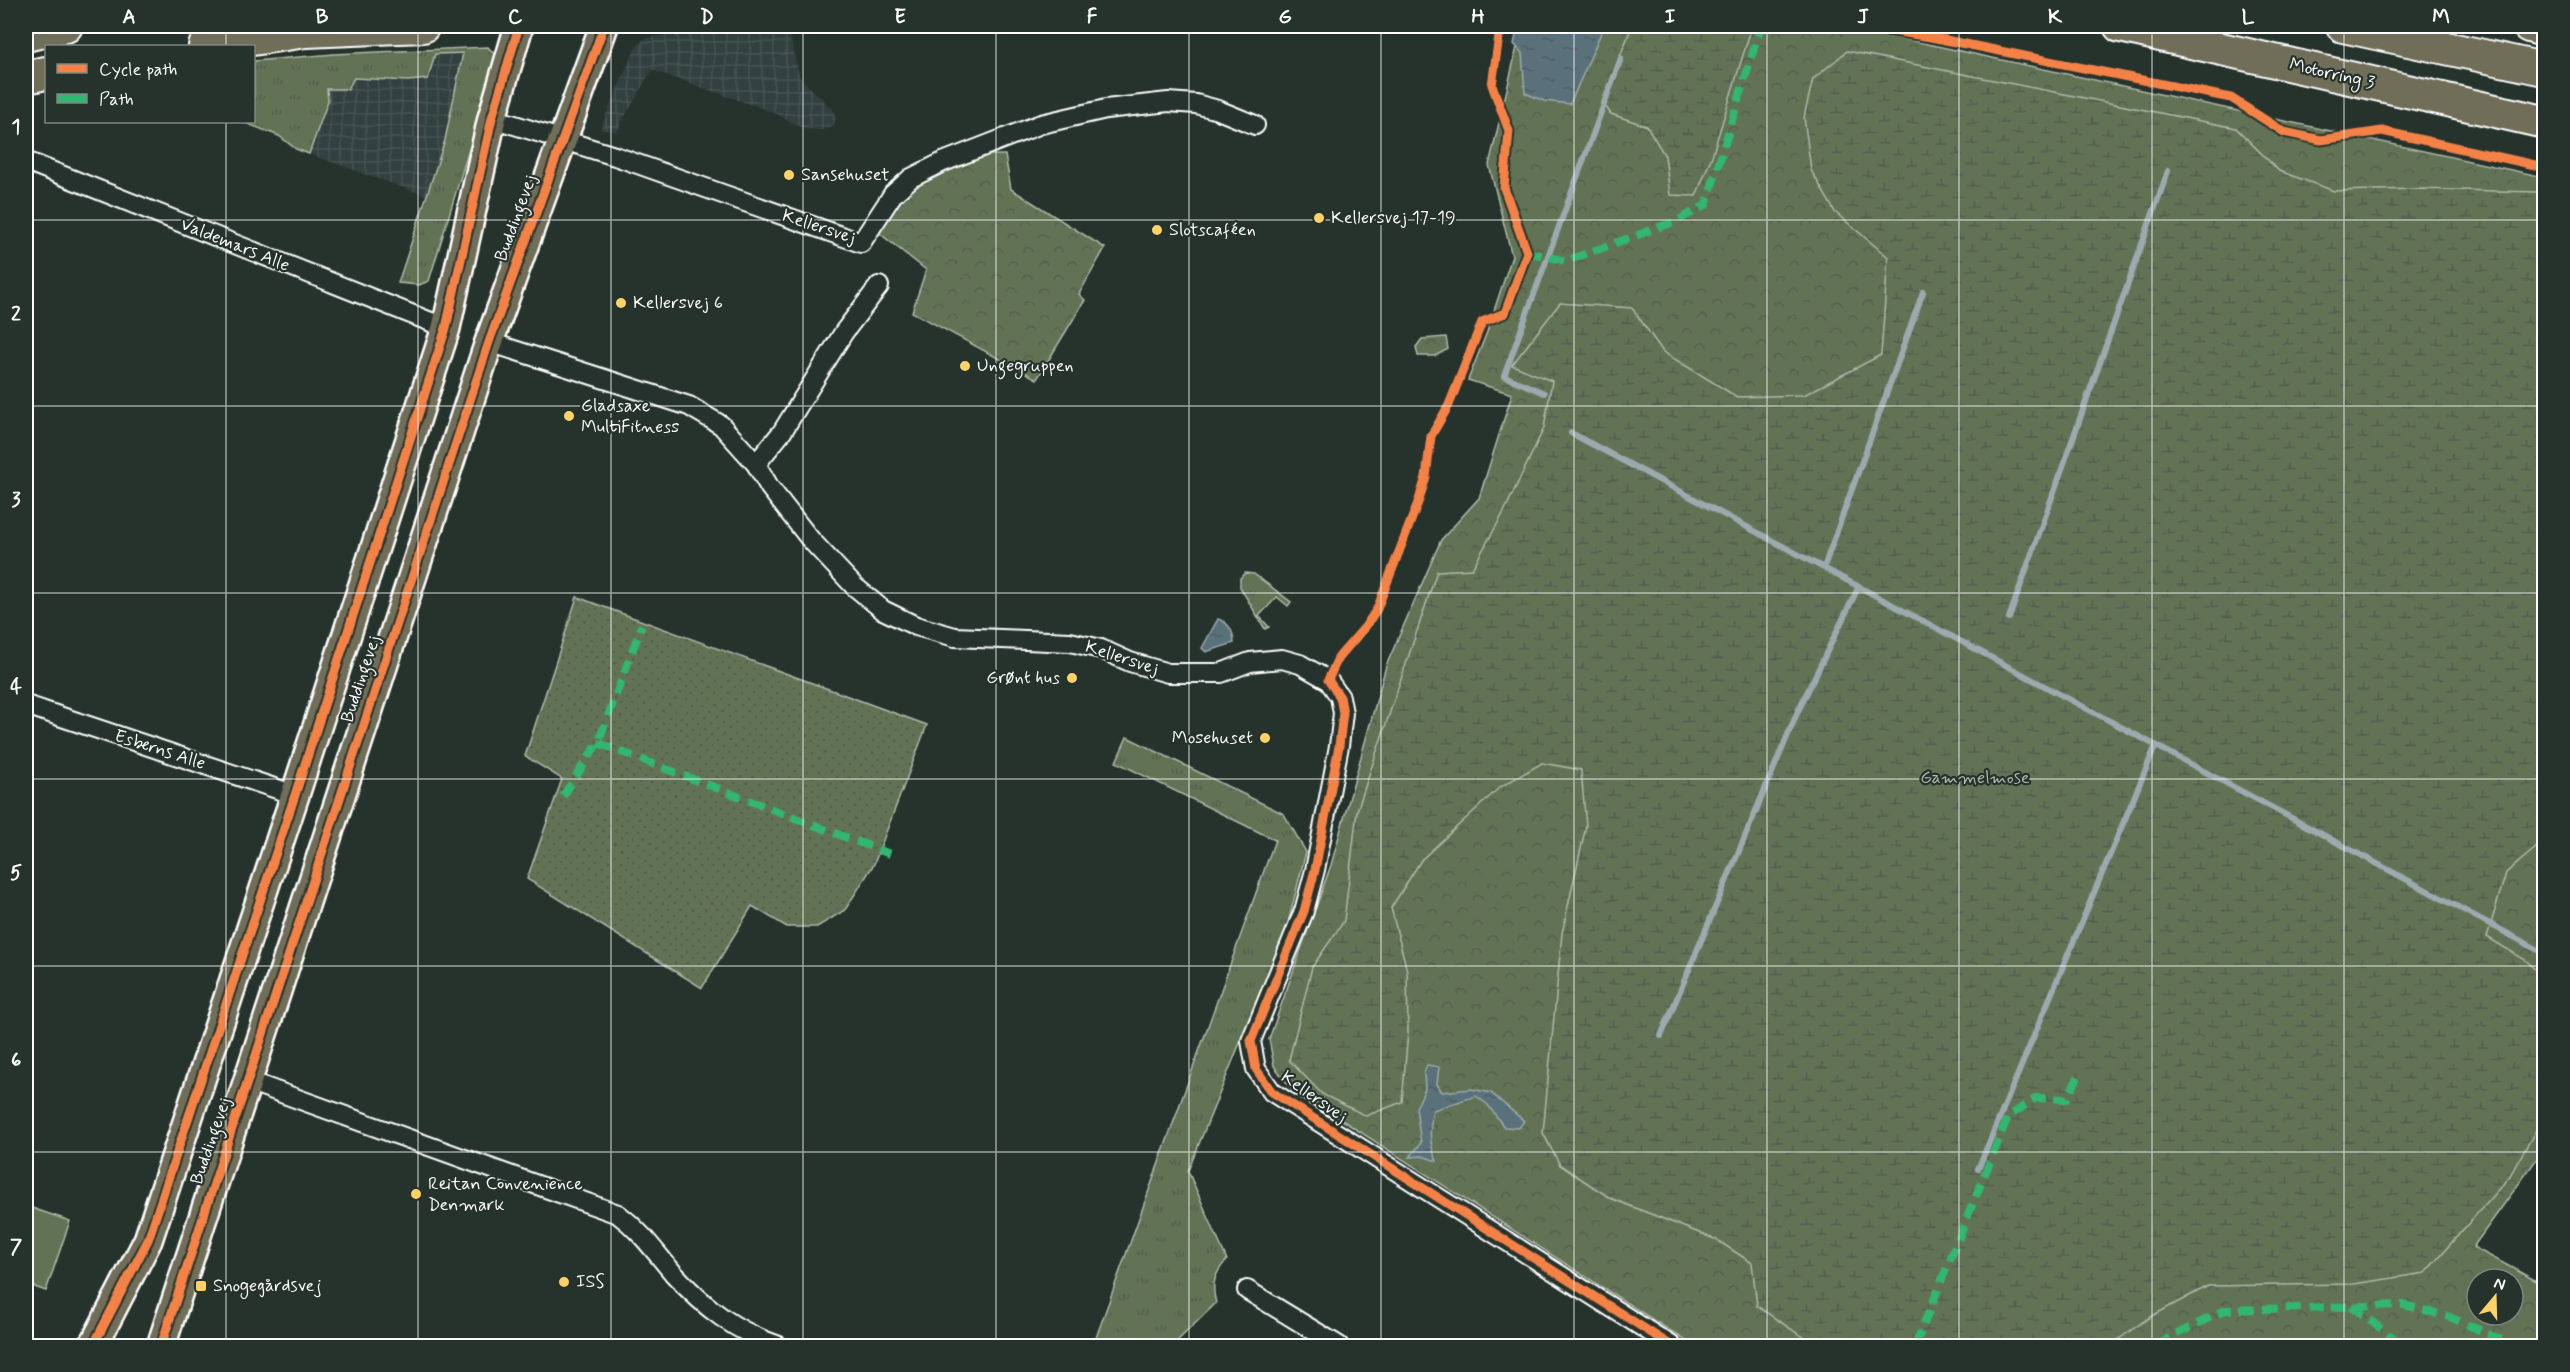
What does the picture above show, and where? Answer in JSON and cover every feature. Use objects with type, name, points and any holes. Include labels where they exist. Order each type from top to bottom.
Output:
[{"type":"highway","points":[[26,34],[66,26]]},
{"type":"highway","points":[[213,45],[306,31],[423,26]]},
{"type":"highway","name":"Motorring 3","points":[[2120,26],[2544,122]]},
{"type":"highway","points":[[2343,26],[2544,69]]},
{"type":"highway","points":[[2529,26],[2544,30]]},
{"type":"highway","points":[[26,77],[45,73]]},
{"type":"main road","name":"Buddingevej","points":[[93,1347],[148,1240],[446,328],[492,118],[519,26]]},
{"type":"main road","name":"Buddingevej","points":[[161,1347],[489,342],[604,26]]},
{"type":"main road","points":[[111,1347],[137,1264]]},
{"type":"street","name":"Kellersvej","points":[[492,118],[562,139],[861,243],[893,194],[911,178],[943,162],[1041,124],[1106,110],[1168,102],[1196,104],[1255,125]]},
{"type":"street","name":"Valdemars Alle","points":[[26,161],[446,328]]},
{"type":"street","points":[[756,464],[782,432],[844,332],[879,286]]},
{"type":"street","name":"Kellersvej","points":[[489,342],[689,406],[721,425],[756,464],[770,488],[810,539],[854,586],[883,610],[916,626],[955,637],[1070,642],[1101,649],[1130,662],[1168,673],[1221,673],[1250,662],[1282,659],[1300,664],[1328,680],[1340,697],[1343,713],[1340,746],[1315,870],[1304,911],[1251,1041],[1256,1069],[1272,1092],[1672,1347]]},
{"type":"street","name":"Esberns Alle","points":[[26,705],[295,795]]},
{"type":"street","name":"Buddingevej","points":[[248,1081],[618,1214],[638,1228],[675,1275],[717,1316],[779,1347]]},
{"type":"street","points":[[1247,1290],[1339,1347]]},
{"type":"shaded area","points":[[706,26],[787,26],[800,78],[832,109],[836,118],[834,125],[822,130],[804,129],[775,113],[652,70],[616,132],[600,129],[635,49],[644,39]]},
{"type":"shaded area","points":[[435,53],[463,53],[445,140],[427,196],[309,154],[328,101],[327,88],[354,78],[390,81]]},
{"type":"green space","name":"Gammelmose","points":[[1522,26],[1813,26],[1900,38],[2544,177],[2544,1149],[2473,1247],[2510,1267],[2465,1267],[2465,1327],[2525,1327],[2525,1275],[2544,1285],[2544,1346],[1694,1346],[1290,1087],[1274,1066],[1269,1039],[1331,865],[1386,666],[1441,540],[1479,498],[1512,394],[1468,380],[1487,332],[1512,256],[1489,165]]},
{"type":"green space","points":[[1632,26],[1752,26],[1712,156],[1696,196],[1670,195],[1665,156],[1647,126],[1611,114],[1602,102]]},
{"type":"green space","points":[[488,47],[497,57],[429,281],[419,285],[398,283],[445,140],[463,53],[435,54],[428,79],[408,81],[354,78],[348,89],[327,89],[328,101],[309,154],[296,149],[279,136],[246,123],[255,123],[255,61],[334,54]]},
{"type":"green space","name":"Gammelmose","points":[[1847,51],[2236,128],[2279,171],[2334,191],[2418,189],[2537,192],[2544,195],[2544,841],[2506,873],[2487,937],[2527,961],[2544,979],[2544,1116],[2509,1177],[2425,1273],[2354,1284],[2208,1286],[2150,1317],[2109,1346],[1816,1346],[1757,1306],[1752,1263],[1717,1240],[1610,1198],[1560,1165],[1543,1133],[1562,933],[1586,826],[1581,770],[1542,763],[1500,787],[1421,860],[1391,908],[1407,971],[1408,1031],[1402,1102],[1366,1116],[1322,1094],[1289,1060],[1312,967],[1344,921],[1357,811],[1437,571],[1472,569],[1504,512],[1544,428],[1552,381],[1512,365],[1560,303],[1632,308],[1663,352],[1737,397],[1804,395],[1881,355],[1888,257],[1835,212],[1811,170],[1804,117],[1813,79]]},
{"type":"green space","points":[[987,155],[1005,155],[1011,189],[1105,248],[1079,294],[1085,300],[1037,379],[912,312],[926,270],[878,232],[911,187]]},
{"type":"green space","points":[[1446,337],[1448,349],[1435,356],[1418,356],[1416,347],[1422,339]]},
{"type":"green space","points":[[1245,573],[1254,574],[1291,602],[1288,606],[1277,597],[1259,616],[1269,627],[1265,629],[1240,587],[1240,578]]},
{"type":"green space","points":[[577,597],[927,725],[874,864],[845,910],[817,927],[787,927],[752,906],[702,988],[527,879],[562,779],[525,756]]},
{"type":"green space","points":[[1127,737],[1284,814],[1306,852],[1287,927],[1188,1171],[1227,1260],[1215,1280],[1216,1303],[1172,1346],[1093,1346],[1275,840],[1116,762]]},
{"type":"green space","points":[[26,1206],[70,1221],[46,1291],[26,1284]]},
{"type":"water","points":[[1518,26],[1604,26],[1570,104],[1544,101],[1525,93],[1522,53],[1514,44]]},
{"type":"water","points":[[1218,619],[1230,628],[1234,643],[1206,652],[1202,648]]},
{"type":"water","points":[[1427,1065],[1439,1067],[1437,1084],[1442,1092],[1472,1089],[1491,1093],[1524,1121],[1519,1128],[1504,1127],[1488,1105],[1476,1096],[1433,1110],[1430,1136],[1437,1161],[1422,1156],[1410,1157],[1421,1143],[1416,1108],[1425,1089],[1424,1073]]},
{"type":"waterway","points":[[1544,393],[1504,376],[1621,58]]},
{"type":"waterway","points":[[2009,618],[2168,171]]},
{"type":"waterway","points":[[1824,567],[1923,292]]},
{"type":"waterway","points":[[1571,433],[2544,953]]},
{"type":"waterway","points":[[1661,1036],[1798,711],[1859,586]]},
{"type":"waterway","points":[[1978,1169],[2156,745]]},
{"type":"marked path","points":[[1527,252],[1566,261],[1679,220],[1706,205],[1761,26]]},
{"type":"marked path","points":[[563,796],[598,743],[642,625]]},
{"type":"marked path","points":[[598,743],[890,854]]},
{"type":"marked path","points":[[1915,1346],[2008,1117],[2036,1098],[2067,1099],[2081,1071]]},
{"type":"marked path","points":[[2157,1346],[2225,1310],[2404,1305],[2450,1317],[2515,1346]]},
{"type":"marked path","points":[[2351,1306],[2404,1346]]},
{"type":"cycle path","points":[[93,1346],[148,1240],[446,328],[492,118],[519,26]]},
{"type":"cycle path","points":[[161,1346],[489,342],[604,26]]},
{"type":"cycle path","points":[[1506,26],[1499,36],[1492,85],[1509,131],[1504,188],[1527,252],[1505,313],[1482,322],[1449,405],[1431,436],[1426,477],[1419,500],[1377,609],[1365,627],[1338,658],[1328,680],[1340,697],[1343,713],[1339,746],[1315,870],[1304,911],[1251,1041],[1256,1069],[1272,1092],[1672,1346]]},
{"type":"cycle path","points":[[1861,26],[1931,37],[2231,98],[2284,132],[2321,140],[2382,131],[2544,167]]},
{"type":"place","name":"Sansehuset","points":[[789,175]]},
{"type":"place","name":"Kellersvej 17-19","points":[[1319,218]]},
{"type":"place","name":"Slotscaféen","points":[[1157,230]]},
{"type":"place","name":"Kellersvej 6","points":[[621,303]]},
{"type":"place","name":"Ungegruppen","points":[[965,366]]},
{"type":"place","name":"Gladsaxe MultiFitness","points":[[569,416]]},
{"type":"place","name":"Grønt hus","points":[[1072,678]]},
{"type":"place","name":"Mosehuset","points":[[1265,738]]},
{"type":"place","name":"Reitan Convenience Denmark","points":[[416,1194]]},
{"type":"place","name":"ISS","points":[[564,1282]]},
{"type":"place","name":"Snogegårdsvej","points":[[201,1286]]}]
